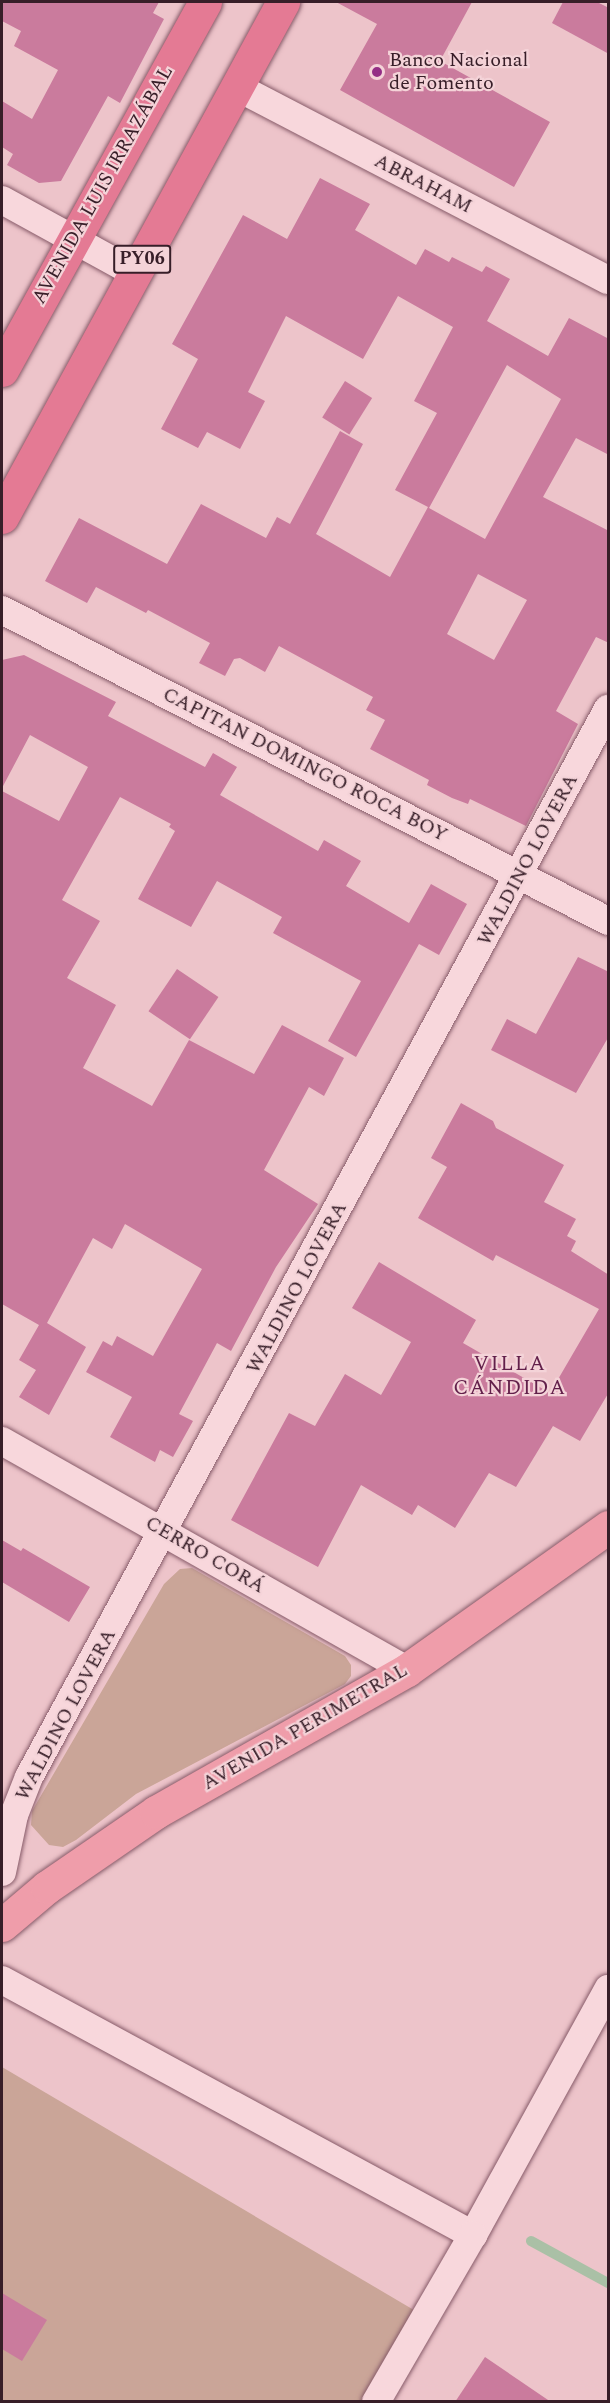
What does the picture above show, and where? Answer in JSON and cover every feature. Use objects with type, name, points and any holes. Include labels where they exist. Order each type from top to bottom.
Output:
[{"type":"highway","name":"AVENIDA LUIS IRRAZÁBAL","points":[[2,370],[205,2]]},
{"type":"highway","name":"PY06","points":[[2,517],[283,2]]},
{"type":"main road","name":"AVENIDA PERIMETRAL","points":[[2,1925],[47,1887],[156,1812],[407,1670],[609,1527]]},
{"type":"street","name":"ABRAHAM","points":[[237,87],[609,280]]},
{"type":"street","points":[[2,200],[135,273]]},
{"type":"street","name":"CAPITAN DOMINGO ROCA BOY","points":[[2,610],[609,921]]},
{"type":"street","name":"WALDINO LOVERA","points":[[2,1872],[15,1815],[29,1777],[165,1532],[609,709]]},
{"type":"street","name":"CERRO CORÁ","points":[[2,1441],[407,1670]]},
{"type":"street","points":[[2,1980],[473,2235]]},
{"type":"street","points":[[376,2402],[473,2235],[609,1989]]},
{"type":"shaded area","points":[[192,1568],[345,1656],[351,1665],[351,1676],[345,1684],[136,1794],[76,1840],[63,1847],[49,1845],[31,1825],[32,1811],[164,1584],[180,1569]]},
{"type":"shaded area","points":[[2,2067],[424,2316],[373,2401],[2,2402]]},
{"type":"building","points":[[2,2],[159,2],[153,13],[164,19],[120,103],[108,96],[61,181],[39,183],[7,165],[13,154],[2,147],[2,101],[32,119],[58,70],[14,46],[21,31],[2,21]]},
{"type":"building","points":[[336,2],[472,2],[440,61],[550,122],[514,187],[340,90],[377,24]]},
{"type":"building","points":[[563,2],[597,2],[609,8],[609,54],[552,23]]},
{"type":"building","points":[[320,178],[370,204],[355,230],[416,265],[425,249],[449,262],[452,257],[482,272],[486,266],[510,279],[487,321],[548,356],[569,318],[609,339],[609,455],[576,438],[543,497],[609,531],[609,643],[596,637],[556,711],[578,724],[526,826],[470,799],[468,804],[452,798],[427,785],[429,780],[370,749],[385,720],[366,710],[373,697],[279,646],[265,672],[240,658],[234,659],[225,676],[199,663],[210,643],[148,610],[146,613],[96,587],[87,603],[45,581],[79,518],[167,564],[201,504],[266,538],[277,517],[290,524],[340,431],[363,444],[316,534],[390,577],[428,507],[395,490],[437,413],[414,401],[453,327],[398,296],[363,359],[286,316],[248,392],[265,401],[240,449],[207,432],[198,448],[161,429],[198,359],[172,344],[243,215],[287,239]],"holes":[[[507,365],[561,399],[485,539],[429,508]],[[478,574],[527,600],[494,660],[447,634]]]},
{"type":"building","points":[[345,381],[372,398],[349,434],[322,417]]},
{"type":"building","points":[[24,655],[116,702],[108,716],[205,767],[213,753],[237,767],[220,795],[318,851],[324,840],[361,861],[346,886],[409,923],[431,884],[467,904],[439,955],[419,944],[356,1057],[328,1041],[361,981],[273,933],[282,917],[217,881],[191,927],[138,899],[175,831],[169,827],[171,824],[120,797],[62,900],[100,921],[67,978],[116,1005],[83,1068],[152,1106],[189,1040],[254,1074],[282,1025],[344,1058],[324,1096],[309,1087],[264,1170],[318,1204],[276,1267],[231,1351],[217,1343],[179,1414],[193,1421],[173,1457],[160,1450],[155,1462],[110,1437],[132,1397],[86,1372],[103,1341],[112,1346],[117,1336],[153,1356],[202,1269],[125,1224],[112,1249],[93,1238],[47,1323],[86,1347],[49,1415],[19,1397],[36,1370],[19,1360],[39,1325],[2,1304],[2,791],[59,821],[88,767],[30,735],[2,788],[2,660]]},
{"type":"building","points":[[578,957],[609,972],[609,1036],[576,1093],[491,1050],[507,1019],[536,1034]]},
{"type":"building","points":[[177,969],[218,997],[190,1039],[148,1011]]},
{"type":"building","points":[[461,1103],[493,1121],[496,1128],[564,1165],[544,1202],[576,1219],[567,1236],[576,1241],[571,1251],[609,1275],[609,1392],[580,1441],[553,1426],[516,1487],[489,1473],[455,1528],[418,1505],[412,1515],[361,1485],[318,1567],[231,1520],[289,1413],[315,1426],[345,1374],[381,1395],[411,1342],[352,1308],[379,1262],[476,1320],[463,1343],[550,1393],[599,1309],[496,1255],[493,1261],[418,1218],[447,1167],[431,1158]]},
{"type":"building","points":[[2,1540],[21,1551],[23,1548],[90,1587],[69,1622],[2,1582]]},
{"type":"building","points":[[2,2293],[47,2320],[22,2361],[2,2349]]},
{"type":"building","points":[[485,2357],[551,2402],[455,2402]]},
{"type":"waterway","points":[[531,2241],[608,2283]]},
{"type":"place","name":"Banco Nacional de Fomento","points":[[377,72]]},
{"type":"district","name":"VILLA CÁNDIDA","points":[[510,1376]]}]
